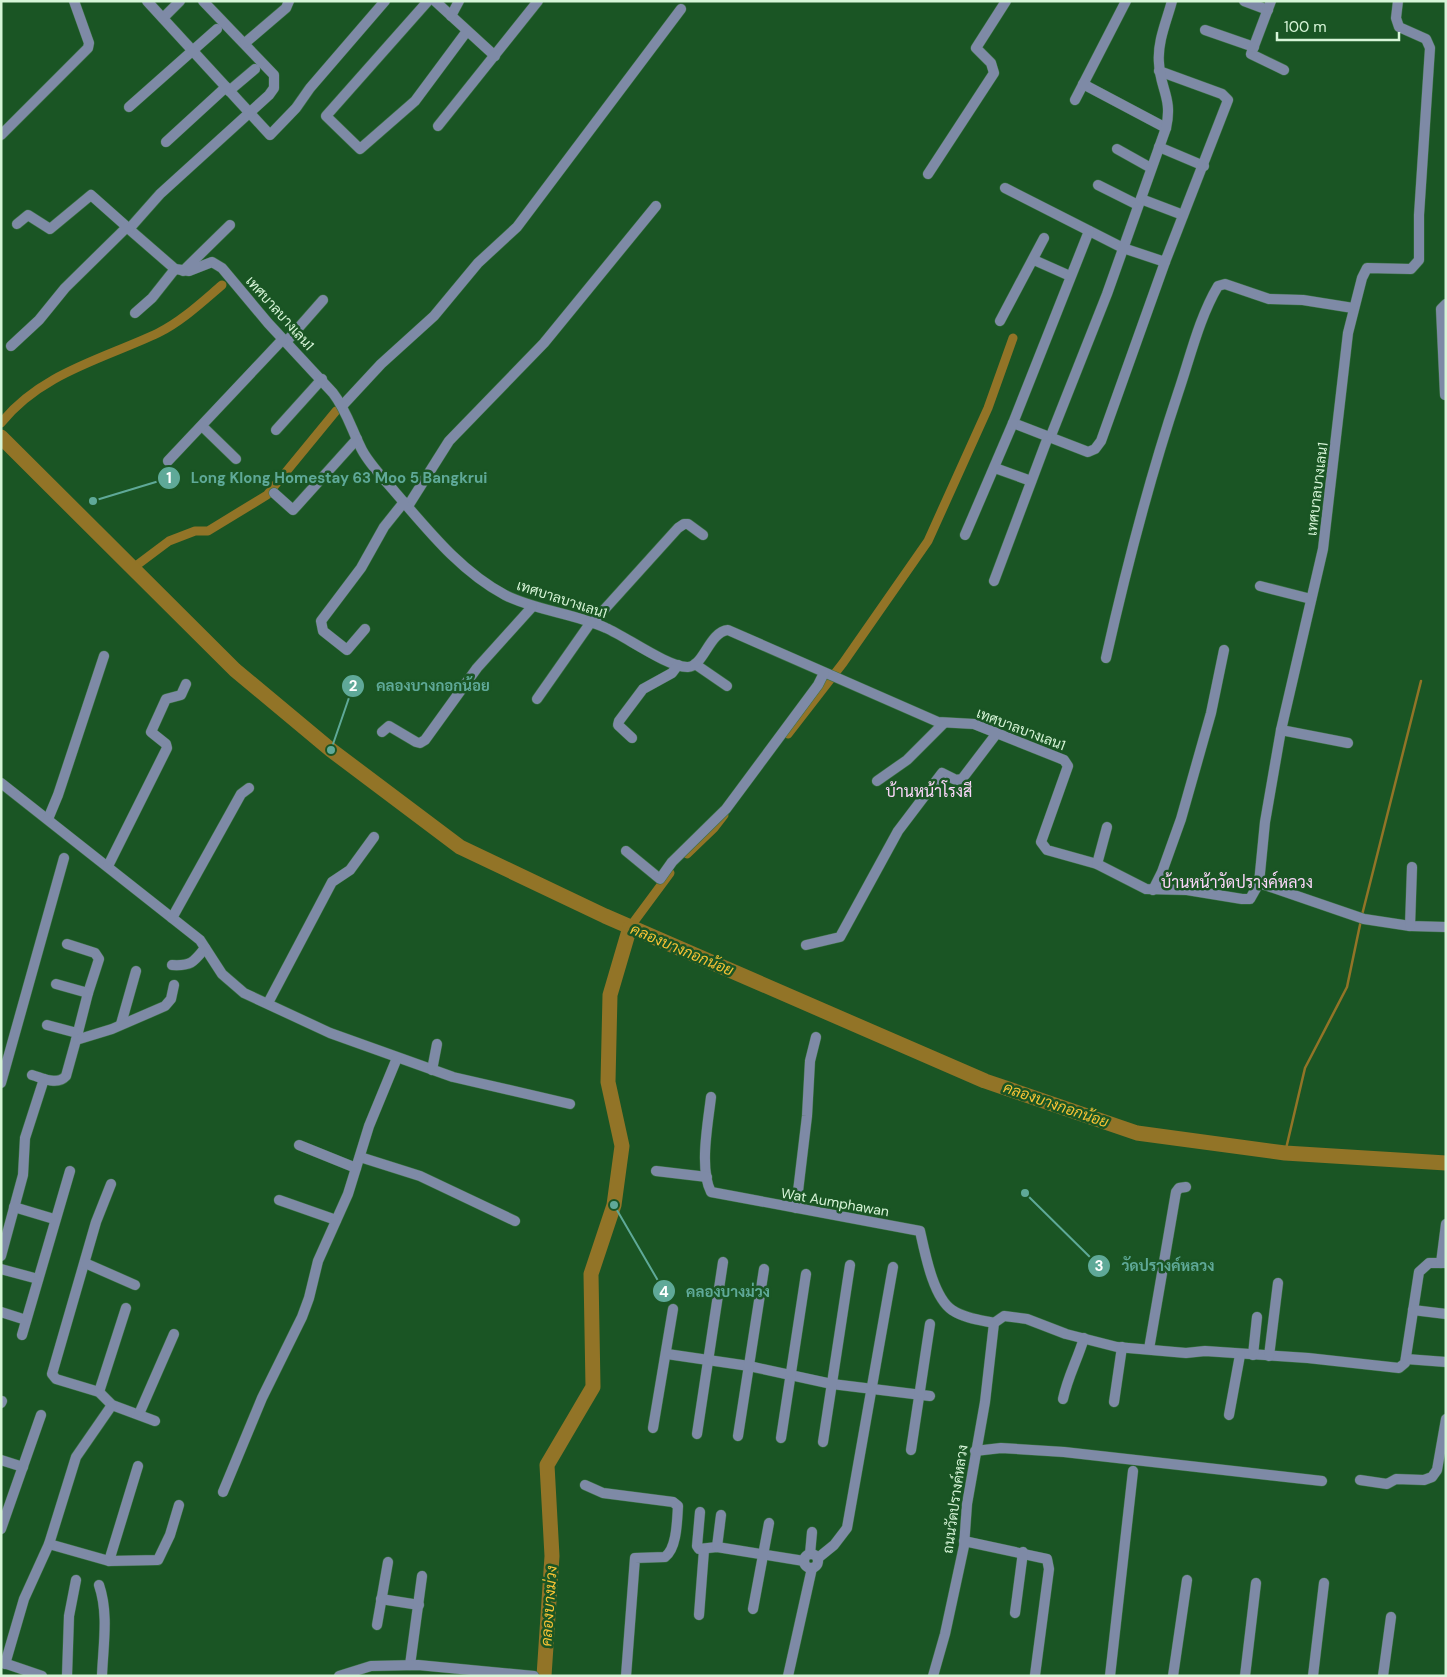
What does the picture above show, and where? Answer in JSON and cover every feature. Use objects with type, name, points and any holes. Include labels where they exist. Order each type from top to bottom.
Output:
[{"type":"street","points":[[1,135],[88,48],[89,43],[74,1]]},
{"type":"street","points":[[147,1],[270,135],[296,108],[310,88],[385,1]]},
{"type":"street","points":[[163,18],[180,1]]},
{"type":"street","points":[[245,43],[283,11],[289,1]]},
{"type":"street","points":[[428,1],[326,116],[360,149],[415,101],[467,31]]},
{"type":"street","points":[[435,1],[494,56]]},
{"type":"street","points":[[451,16],[459,1]]},
{"type":"street","points":[[438,126],[538,1]]},
{"type":"street","points":[[928,174],[994,73],[991,63],[976,48],[1006,1]]},
{"type":"street","points":[[1074,100],[1126,1]]},
{"type":"street","points":[[994,581],[1031,481],[1124,248],[1166,128],[1169,106],[1159,70],[1159,52],[1172,1]]},
{"type":"street","points":[[1244,1],[1270,6],[1251,54],[1284,70]]},
{"type":"street","name":"เทศบาลบางเลน1","points":[[179,270],[209,263],[216,263],[222,268],[333,393],[342,405],[363,451],[406,504],[445,548],[487,584],[532,607],[592,622],[647,652],[687,667],[695,664],[718,634],[728,630],[838,679],[944,723],[974,724],[1068,762],[1064,782],[1042,838],[1042,846],[1050,851],[1097,864],[1128,882],[1154,890],[1170,888],[1250,899],[1258,883],[1265,822],[1281,730],[1324,549],[1345,358],[1353,308],[1362,278],[1368,268],[1411,269],[1419,260],[1419,207],[1430,48],[1426,39],[1399,27],[1396,18],[1398,1]]},
{"type":"street","points":[[11,346],[48,309],[65,288],[96,262],[129,229],[160,194],[269,95],[274,82],[274,75],[205,3]]},
{"type":"street","points":[[342,405],[381,364],[434,316],[478,263],[517,227],[681,9]]},
{"type":"street","points":[[130,107],[217,29]]},
{"type":"street","points":[[1205,30],[1254,47]]},
{"type":"street","points":[[166,142],[254,69]]},
{"type":"street","points":[[1013,423],[1088,452],[1095,449],[1101,441],[1183,215],[1204,166],[1228,100],[1222,94],[1159,70]]},
{"type":"street","points":[[1084,84],[1166,128]]},
{"type":"street","points":[[1159,147],[1204,166]]},
{"type":"street","points":[[1117,149],[1151,168]]},
{"type":"street","points":[[1098,185],[1139,202],[1183,215]]},
{"type":"street","points":[[1005,188],[1124,248],[1166,262]]},
{"type":"street","points":[[17,224],[28,215],[50,229],[87,196],[91,195],[179,270]]},
{"type":"street","points":[[365,629],[347,650],[323,631],[321,621],[358,572],[384,527],[406,504],[449,441],[544,343],[656,206]]},
{"type":"street","points":[[135,313],[179,270],[230,225]]},
{"type":"street","points":[[965,535],[995,468],[1089,231]]},
{"type":"street","points":[[1000,321],[1044,238]]},
{"type":"street","points":[[1034,260],[1070,276]]},
{"type":"street","points":[[1106,658],[1133,544],[1153,471],[1192,350],[1218,286],[1225,284],[1269,299],[1303,300],[1353,308]]},
{"type":"street","points":[[168,461],[323,300]]},
{"type":"street","points":[[1445,395],[1441,309],[1446,304]]},
{"type":"street","points":[[276,430],[322,379]]},
{"type":"street","points":[[202,426],[236,459]]},
{"type":"street","points":[[274,493],[292,510],[357,440]]},
{"type":"street","points":[[995,468],[1031,481]]},
{"type":"street","points":[[537,699],[592,622],[678,528],[688,524],[703,535]]},
{"type":"street","points":[[1260,586],[1311,599]]},
{"type":"street","points":[[382,732],[389,726],[416,742],[420,743],[425,740],[477,668],[532,607]]},
{"type":"street","points":[[1154,890],[1181,819],[1212,708],[1217,675],[1224,650]]},
{"type":"street","points":[[48,819],[58,795],[104,656]]},
{"type":"street","points":[[695,664],[727,686]]},
{"type":"street","points":[[632,738],[618,725],[619,721],[643,689],[672,673],[678,665]]},
{"type":"street","points":[[626,851],[660,879],[672,862],[726,809],[825,673]]},
{"type":"street","points":[[108,866],[167,748],[166,744],[151,732],[152,726],[166,699],[181,695],[186,684]]},
{"type":"street","points":[[876,781],[907,760],[944,723]]},
{"type":"street","points":[[1281,730],[1348,743]]},
{"type":"street","points":[[806,945],[840,937],[910,812],[942,773],[956,780],[962,779],[997,734]]},
{"type":"street","points":[[1,783],[200,940],[222,974],[244,992],[330,1033],[397,1058],[479,1084],[570,1104]]},
{"type":"street","points":[[172,918],[237,801],[249,788]]},
{"type":"street","points":[[1097,864],[1107,827]]},
{"type":"street","points":[[268,1004],[332,882],[350,870],[374,836]]},
{"type":"street","points":[[1,1083],[64,858]]},
{"type":"street","points":[[1410,926],[1412,867]]},
{"type":"street","points":[[1258,883],[1364,919],[1410,926],[1446,927]]},
{"type":"street","points":[[32,1075],[57,1082],[66,1076],[99,957],[95,953],[67,944]]},
{"type":"street","points":[[172,965],[185,966],[192,963],[205,948]]},
{"type":"street","points":[[121,1024],[136,971]]},
{"type":"street","points":[[56,984],[88,993]]},
{"type":"street","points":[[47,1025],[77,1036],[121,1024],[155,1012],[169,1004],[174,985]]},
{"type":"street","points":[[796,1208],[807,1116],[810,1061],[816,1037]]},
{"type":"street","points":[[1,1040],[12,1043]]},
{"type":"street","points":[[432,1070],[437,1044]]},
{"type":"street","points":[[223,1492],[254,1416],[302,1318],[318,1261],[336,1220],[360,1157],[369,1126],[397,1058]]},
{"type":"street","points":[[1,1256],[23,1175],[25,1138],[44,1078]]},
{"type":"street","points":[[656,1170],[707,1177],[706,1141],[711,1097]]},
{"type":"street","points":[[299,1145],[356,1168]]},
{"type":"street","points":[[360,1157],[420,1176],[515,1221]]},
{"type":"street","points":[[22,1335],[54,1219],[70,1171]]},
{"type":"street","name":"Wat Aumphawan","points":[[707,1177],[706,1184],[711,1192],[716,1195],[920,1231],[939,1296],[952,1310],[970,1318],[994,1324]]},
{"type":"street","points":[[111,1184],[52,1374],[56,1379],[99,1392],[112,1406],[156,1421]]},
{"type":"street","points":[[1149,1350],[1176,1192],[1179,1188],[1186,1187]]},
{"type":"street","points":[[280,1200],[336,1220]]},
{"type":"street","points":[[14,1207],[54,1219]]},
{"type":"street","points":[[994,1324],[1004,1316],[1027,1319],[1084,1338],[1122,1347],[1149,1350],[1269,1356],[1400,1368],[1403,1367],[1406,1360],[1419,1272],[1429,1263],[1443,1263],[1446,1224]]},
{"type":"street","points":[[697,1434],[723,1262]]},
{"type":"street","points":[[85,1263],[135,1285]]},
{"type":"street","points":[[823,1442],[850,1265]]},
{"type":"street","points":[[700,1512],[697,1546],[704,1550],[717,1547],[811,1558],[834,1546],[847,1528],[893,1267]]},
{"type":"street","points":[[1,1268],[38,1279]]},
{"type":"street","points":[[738,1436],[764,1269]]},
{"type":"street","points":[[781,1438],[806,1274]]},
{"type":"street","points":[[1269,1356],[1278,1283]]},
{"type":"street","points":[[99,1392],[126,1308]]},
{"type":"street","points":[[653,1428],[667,1354],[673,1309]]},
{"type":"street","points":[[1413,1310],[1446,1314]]},
{"type":"street","points":[[1,1312],[26,1320]]},
{"type":"street","points":[[1252,1355],[1257,1316]]},
{"type":"street","points":[[911,1450],[925,1395],[930,1324]]},
{"type":"street","name":"ถนนวัดปรางค์หลวง","points":[[933,1676],[945,1634],[964,1541],[975,1451],[985,1402],[994,1324]]},
{"type":"street","points":[[138,1414],[174,1334]]},
{"type":"street","points":[[1063,1400],[1069,1373],[1077,1362],[1084,1338]]},
{"type":"street","points":[[1114,1402],[1122,1347]]},
{"type":"street","points":[[667,1354],[749,1366],[832,1384],[925,1395]]},
{"type":"street","points":[[1229,1415],[1240,1355]]},
{"type":"street","points":[[1406,1360],[1446,1362]]},
{"type":"street","points":[[39,1675],[3,1663],[24,1599],[49,1544],[76,1458],[83,1445],[112,1406]]},
{"type":"street","points":[[1,1529],[41,1415]]},
{"type":"street","points":[[1360,1480],[1387,1484],[1396,1479],[1424,1480],[1432,1477],[1437,1470],[1446,1419]]},
{"type":"street","points":[[975,1451],[1001,1448],[1064,1452],[1322,1481]]},
{"type":"street","points":[[1,1460],[24,1467]]},
{"type":"street","points":[[109,1561],[138,1466]]},
{"type":"street","points":[[1110,1676],[1134,1471]]},
{"type":"street","points":[[586,1485],[603,1493],[673,1502],[678,1506],[675,1535],[668,1554],[665,1557],[635,1558],[626,1676]]},
{"type":"street","points":[[49,1544],[109,1561],[158,1560],[170,1535],[179,1505]]},
{"type":"street","points":[[717,1547],[722,1515]]},
{"type":"street","points":[[754,1609],[768,1523]]},
{"type":"street","points":[[788,1676],[812,1568],[818,1565],[811,1558],[812,1532]]},
{"type":"street","points":[[964,1541],[1042,1556],[1048,1562],[1035,1675]]},
{"type":"street","points":[[699,1615],[704,1550]]},
{"type":"street","points":[[1015,1613],[1023,1552]]},
{"type":"street","points":[[377,1625],[388,1562]]},
{"type":"street","points":[[410,1665],[422,1576]]},
{"type":"street","points":[[67,1676],[68,1616],[76,1580]]},
{"type":"street","points":[[1173,1676],[1187,1580]]},
{"type":"street","points":[[1313,1676],[1324,1583]]},
{"type":"street","points":[[1245,1676],[1256,1584]]},
{"type":"street","points":[[99,1585],[104,1604],[105,1622],[102,1676]]},
{"type":"street","points":[[381,1599],[418,1605]]},
{"type":"street","points":[[1383,1676],[1391,1617]]},
{"type":"street","points":[[339,1676],[371,1666],[410,1665],[531,1675]]},
{"type":"waterway","points":[[1,423],[17,406],[54,379],[167,328],[192,311],[222,285]]},
{"type":"waterway","points":[[788,734],[843,663],[928,541],[988,408],[1013,338]]},
{"type":"waterway","points":[[133,568],[169,541],[195,531],[208,531],[267,495],[336,411]]},
{"type":"waterway","name":"คลองบางกอกน้อย","points":[[1,437],[235,670],[331,750],[460,847],[605,916],[985,1081],[1137,1133],[1285,1153],[1446,1163]]},
{"type":"waterway","points":[[1362,915],[1421,681]]},
{"type":"waterway","points":[[687,854],[714,828],[724,815]]},
{"type":"waterway","points":[[630,927],[670,873]]},
{"type":"waterway","points":[[1285,1153],[1305,1068],[1347,987],[1361,920]]},
{"type":"waterway","name":"คลองบางม่วง","points":[[544,1676],[552,1556],[547,1465],[593,1387],[591,1274],[614,1205],[622,1146],[608,1082],[610,995],[630,927]]},
{"type":"place","name":"Long Klong Homestay 63 Moo 5 Bangkrui","points":[[93,501]]},
{"type":"place","name":"คลองบางกอกน้อย","points":[[331,750]]},
{"type":"place","name":"วัดปรางค์หลวง","points":[[1025,1193]]},
{"type":"place","name":"คลองบางม่วง","points":[[614,1205]]},
{"type":"district","name":"บ้านหน้าโรงสี","points":[[929,791]]},
{"type":"district","name":"บ้านหน้าวัดปรางค์หลวง","points":[[1237,882]]}]
